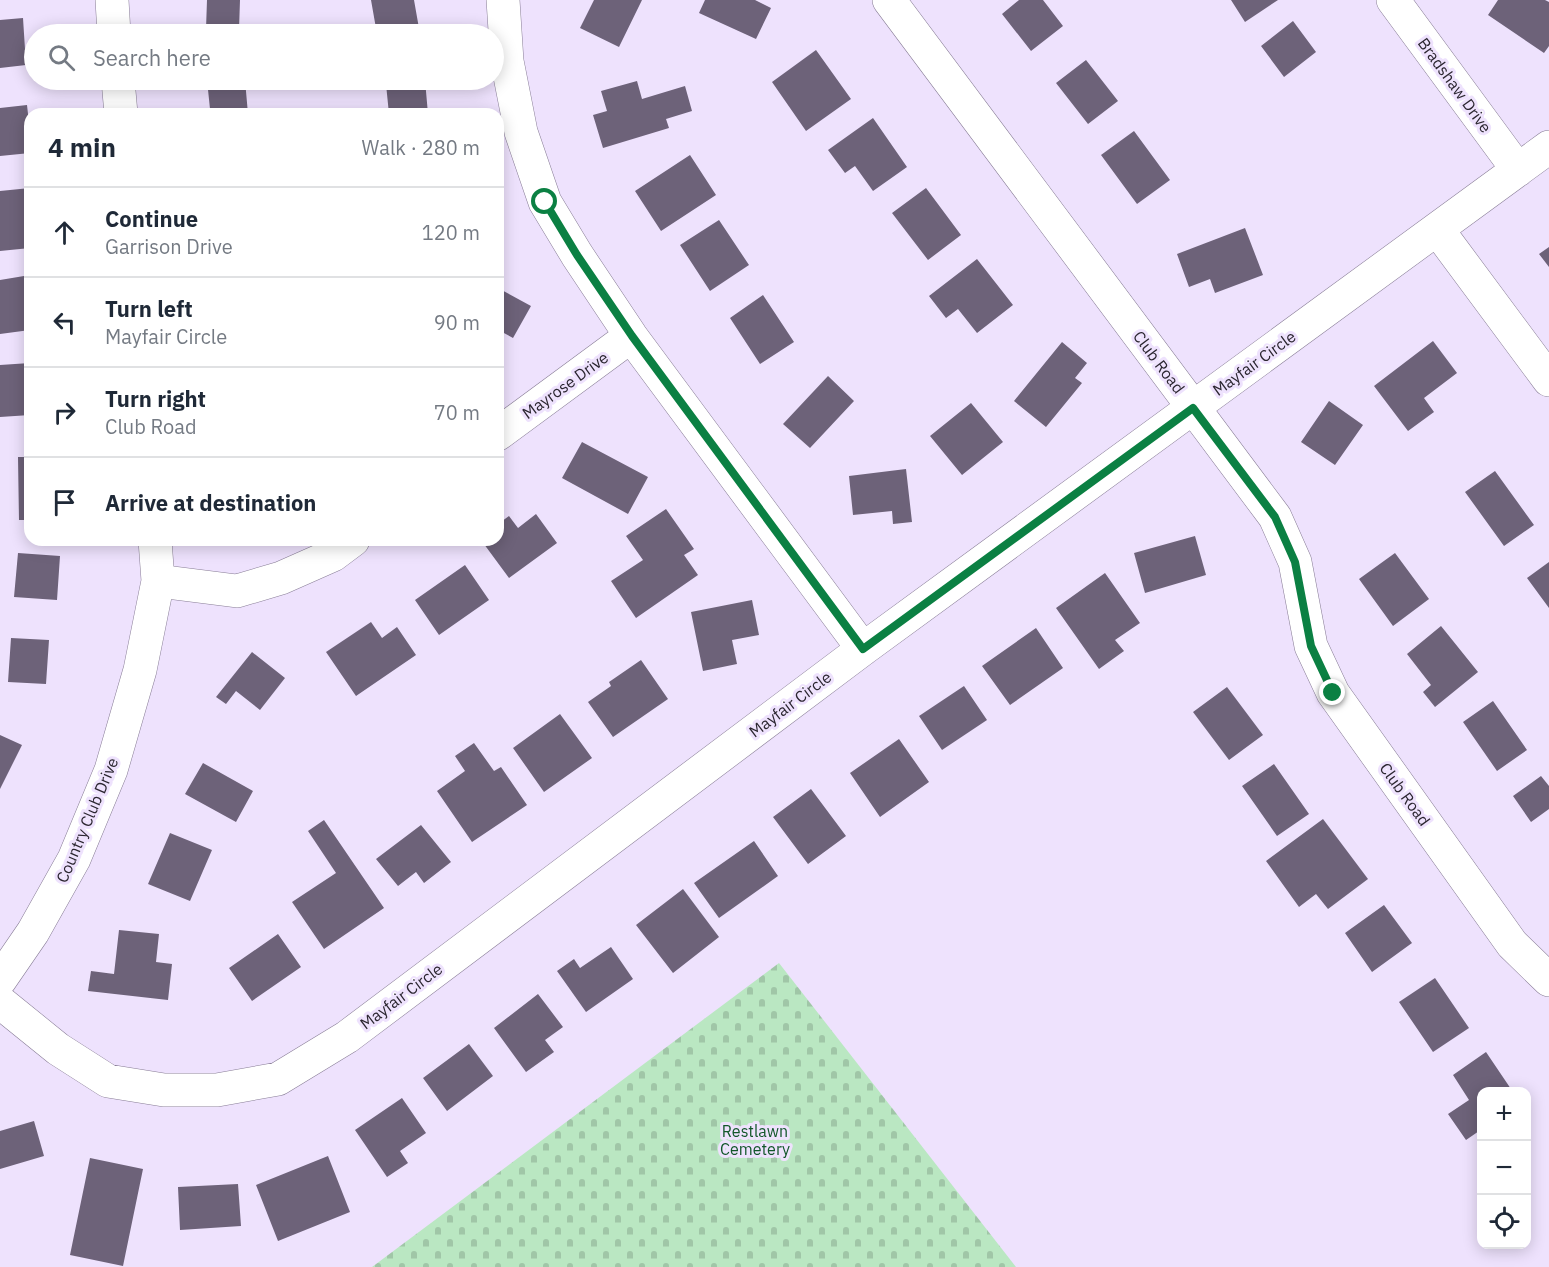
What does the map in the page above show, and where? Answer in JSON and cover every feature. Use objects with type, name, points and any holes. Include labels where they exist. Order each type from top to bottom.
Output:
[{"type":"street","points":[[112,0],[113,24]]},
{"type":"street","points":[[503,0],[507,61],[521,132],[545,202],[577,255],[632,336],[863,649]]},
{"type":"street","name":"Club Road","points":[[889,0],[1275,517],[1295,562],[1311,646],[1333,693],[1512,944],[1549,980]]},
{"type":"street","name":"Bradshaw Drive","points":[[1393,0],[1518,170]]},
{"type":"street","points":[[119,90],[120,108]]},
{"type":"street","name":"Mayfair Circle","points":[[0,1002],[58,1049],[108,1082],[164,1090],[217,1090],[278,1079],[347,1036],[863,649],[1549,147]]},
{"type":"street","points":[[1437,229],[1549,380]]},
{"type":"street","name":"Mayrose Drive","points":[[504,430],[632,336]]},
{"type":"street","name":"Country Club Drive","points":[[0,980],[33,932],[74,859],[111,770],[140,670],[158,580],[155,546]]},
{"type":"street","points":[[158,580],[237,591],[281,578],[333,555],[345,546]]},
{"type":"green space","name":"Restlawn Cemetery","points":[[779,963],[1016,1267],[372,1267]]},
{"type":"building","points":[[207,0],[240,0],[239,24],[206,24]]},
{"type":"building","points":[[371,0],[414,0],[418,24],[375,24]]},
{"type":"building","points":[[594,0],[642,0],[619,47],[580,28]]},
{"type":"building","points":[[705,0],[755,0],[771,8],[756,39],[699,13]]},
{"type":"building","points":[[1019,0],[1043,0],[1063,26],[1031,51],[1002,14]]},
{"type":"building","points":[[1231,0],[1278,0],[1245,22]]},
{"type":"building","points":[[1498,0],[1545,0],[1549,2],[1549,46],[1544,53],[1488,15]]},
{"type":"building","points":[[23,18],[24,65],[0,68],[0,20]]},
{"type":"building","points":[[1293,21],[1316,52],[1284,77],[1261,46]]},
{"type":"building","points":[[816,50],[851,99],[806,131],[772,82]]},
{"type":"building","points":[[1086,60],[1118,101],[1088,124],[1056,83]]},
{"type":"building","points":[[637,81],[642,99],[685,86],[692,111],[666,119],[669,128],[603,148],[593,115],[607,111],[601,91]]},
{"type":"building","points":[[208,90],[246,90],[247,108],[210,108]]},
{"type":"building","points":[[387,90],[426,90],[427,108],[388,108]]},
{"type":"building","points":[[27,105],[27,108],[24,108],[24,154],[0,156],[0,108]]},
{"type":"building","points":[[873,118],[907,167],[873,191],[855,166],[845,173],[828,150]]},
{"type":"building","points":[[1134,131],[1170,180],[1137,204],[1101,155]]},
{"type":"building","points":[[690,155],[716,195],[661,231],[635,191]]},
{"type":"building","points":[[926,188],[961,235],[928,260],[892,213]]},
{"type":"building","points":[[24,189],[24,249],[0,251],[0,191]]},
{"type":"building","points":[[719,220],[749,265],[710,291],[680,245]]},
{"type":"building","points":[[1245,228],[1263,275],[1215,293],[1210,279],[1189,287],[1177,254]]},
{"type":"building","points":[[1549,247],[1549,267],[1539,254]]},
{"type":"building","points":[[977,259],[1013,305],[977,333],[958,309],[946,318],[929,296]]},
{"type":"building","points":[[24,276],[24,331],[0,334],[0,280]]},
{"type":"building","points":[[504,291],[531,306],[513,338],[504,333]]},
{"type":"building","points":[[763,295],[794,342],[760,364],[730,318]]},
{"type":"building","points":[[1433,341],[1457,373],[1424,398],[1434,412],[1408,431],[1374,386]]},
{"type":"building","points":[[1062,342],[1087,363],[1075,378],[1082,383],[1046,427],[1014,401]]},
{"type":"building","points":[[24,363],[24,415],[0,417],[0,365]]},
{"type":"building","points":[[828,376],[854,401],[810,448],[783,424]]},
{"type":"building","points":[[1329,401],[1363,425],[1335,465],[1301,442]]},
{"type":"building","points":[[971,403],[1003,442],[962,475],[930,436]]},
{"type":"building","points":[[582,442],[648,477],[628,514],[562,478]]},
{"type":"building","points":[[18,457],[24,457],[24,520],[19,520]]},
{"type":"building","points":[[906,469],[912,522],[893,524],[892,511],[853,515],[849,476]]},
{"type":"building","points":[[1495,471],[1534,525],[1504,546],[1465,492]]},
{"type":"building","points":[[666,509],[694,549],[684,555],[698,575],[636,618],[611,581],[643,560],[626,536]]},
{"type":"building","points":[[536,514],[557,543],[509,578],[485,546],[504,546],[504,520],[509,516],[518,528]]},
{"type":"building","points":[[1195,536],[1206,575],[1145,593],[1134,553]]},
{"type":"building","points":[[18,553],[60,556],[57,600],[14,597]]},
{"type":"building","points":[[1395,553],[1429,599],[1393,626],[1359,579]]},
{"type":"building","points":[[1549,562],[1549,608],[1527,578]]},
{"type":"building","points":[[465,565],[489,600],[439,635],[415,600]]},
{"type":"building","points":[[1105,573],[1140,623],[1115,640],[1124,651],[1099,669],[1056,608]]},
{"type":"building","points":[[752,600],[759,635],[732,640],[737,664],[703,671],[691,612]]},
{"type":"building","points":[[371,622],[382,638],[397,627],[416,655],[356,696],[326,652]]},
{"type":"building","points":[[1441,626],[1478,672],[1435,707],[1423,692],[1431,685],[1407,654]]},
{"type":"building","points":[[1036,628],[1063,668],[1010,705],[982,666]]},
{"type":"building","points":[[11,638],[49,640],[46,684],[8,682]]},
{"type":"building","points":[[252,652],[285,678],[260,710],[236,691],[226,704],[216,697]]},
{"type":"building","points":[[641,660],[668,699],[613,737],[588,702],[611,686],[609,682]]},
{"type":"building","points":[[964,686],[987,720],[942,750],[919,716]]},
{"type":"building","points":[[1227,687],[1263,735],[1229,760],[1193,712]]},
{"type":"building","points":[[1493,701],[1527,750],[1497,771],[1463,722]]},
{"type":"building","points":[[560,714],[592,758],[544,792],[513,748]]},
{"type":"building","points":[[0,735],[22,745],[0,789]]},
{"type":"building","points":[[899,739],[929,782],[880,817],[850,773]]},
{"type":"building","points":[[474,743],[494,771],[501,767],[527,805],[472,842],[437,791],[465,771],[455,756]]},
{"type":"building","points":[[203,763],[253,791],[236,822],[185,794]]},
{"type":"building","points":[[1274,764],[1309,814],[1277,836],[1242,786]]},
{"type":"building","points":[[1541,776],[1549,786],[1549,809],[1531,822],[1513,796]]},
{"type":"building","points":[[811,789],[846,836],[808,864],[773,817]]},
{"type":"building","points":[[1323,819],[1368,879],[1328,909],[1316,894],[1299,907],[1266,861]]},
{"type":"building","points":[[324,820],[384,908],[324,949],[292,902],[336,873],[308,831]]},
{"type":"building","points":[[421,825],[451,862],[424,883],[416,872],[398,886],[376,859]]},
{"type":"building","points":[[170,833],[212,850],[190,901],[148,884]]},
{"type":"building","points":[[754,841],[778,876],[719,918],[694,883]]},
{"type":"building","points":[[683,889],[719,937],[673,973],[636,925]]},
{"type":"building","points":[[1384,905],[1412,943],[1372,972],[1345,933]]},
{"type":"building","points":[[119,930],[159,934],[156,962],[172,964],[168,1000],[88,991],[91,971],[114,974]]},
{"type":"building","points":[[278,934],[301,967],[252,1001],[229,968]]},
{"type":"building","points":[[611,947],[633,979],[586,1012],[557,971],[574,959],[580,968]]},
{"type":"building","points":[[1435,978],[1469,1028],[1433,1052],[1399,1002]]},
{"type":"building","points":[[538,994],[563,1027],[545,1040],[554,1052],[526,1072],[494,1028]]},
{"type":"building","points":[[469,1044],[493,1076],[447,1111],[423,1078]]},
{"type":"building","points":[[1486,1052],[1510,1087],[1477,1087],[1477,1132],[1466,1140],[1448,1114],[1469,1100],[1453,1075]]},
{"type":"building","points":[[402,1098],[426,1133],[400,1151],[408,1163],[387,1177],[355,1130]]},
{"type":"building","points":[[34,1121],[44,1156],[0,1169],[0,1131]]},
{"type":"building","points":[[328,1156],[350,1212],[278,1241],[256,1185]]},
{"type":"building","points":[[90,1158],[143,1169],[123,1266],[70,1255]]},
{"type":"building","points":[[238,1184],[241,1226],[180,1230],[178,1187]]},
{"type":"route","points":[[545,202],[577,255],[632,336],[863,649],[1193,408],[1275,517],[1295,562],[1311,646],[1333,693]]}]
